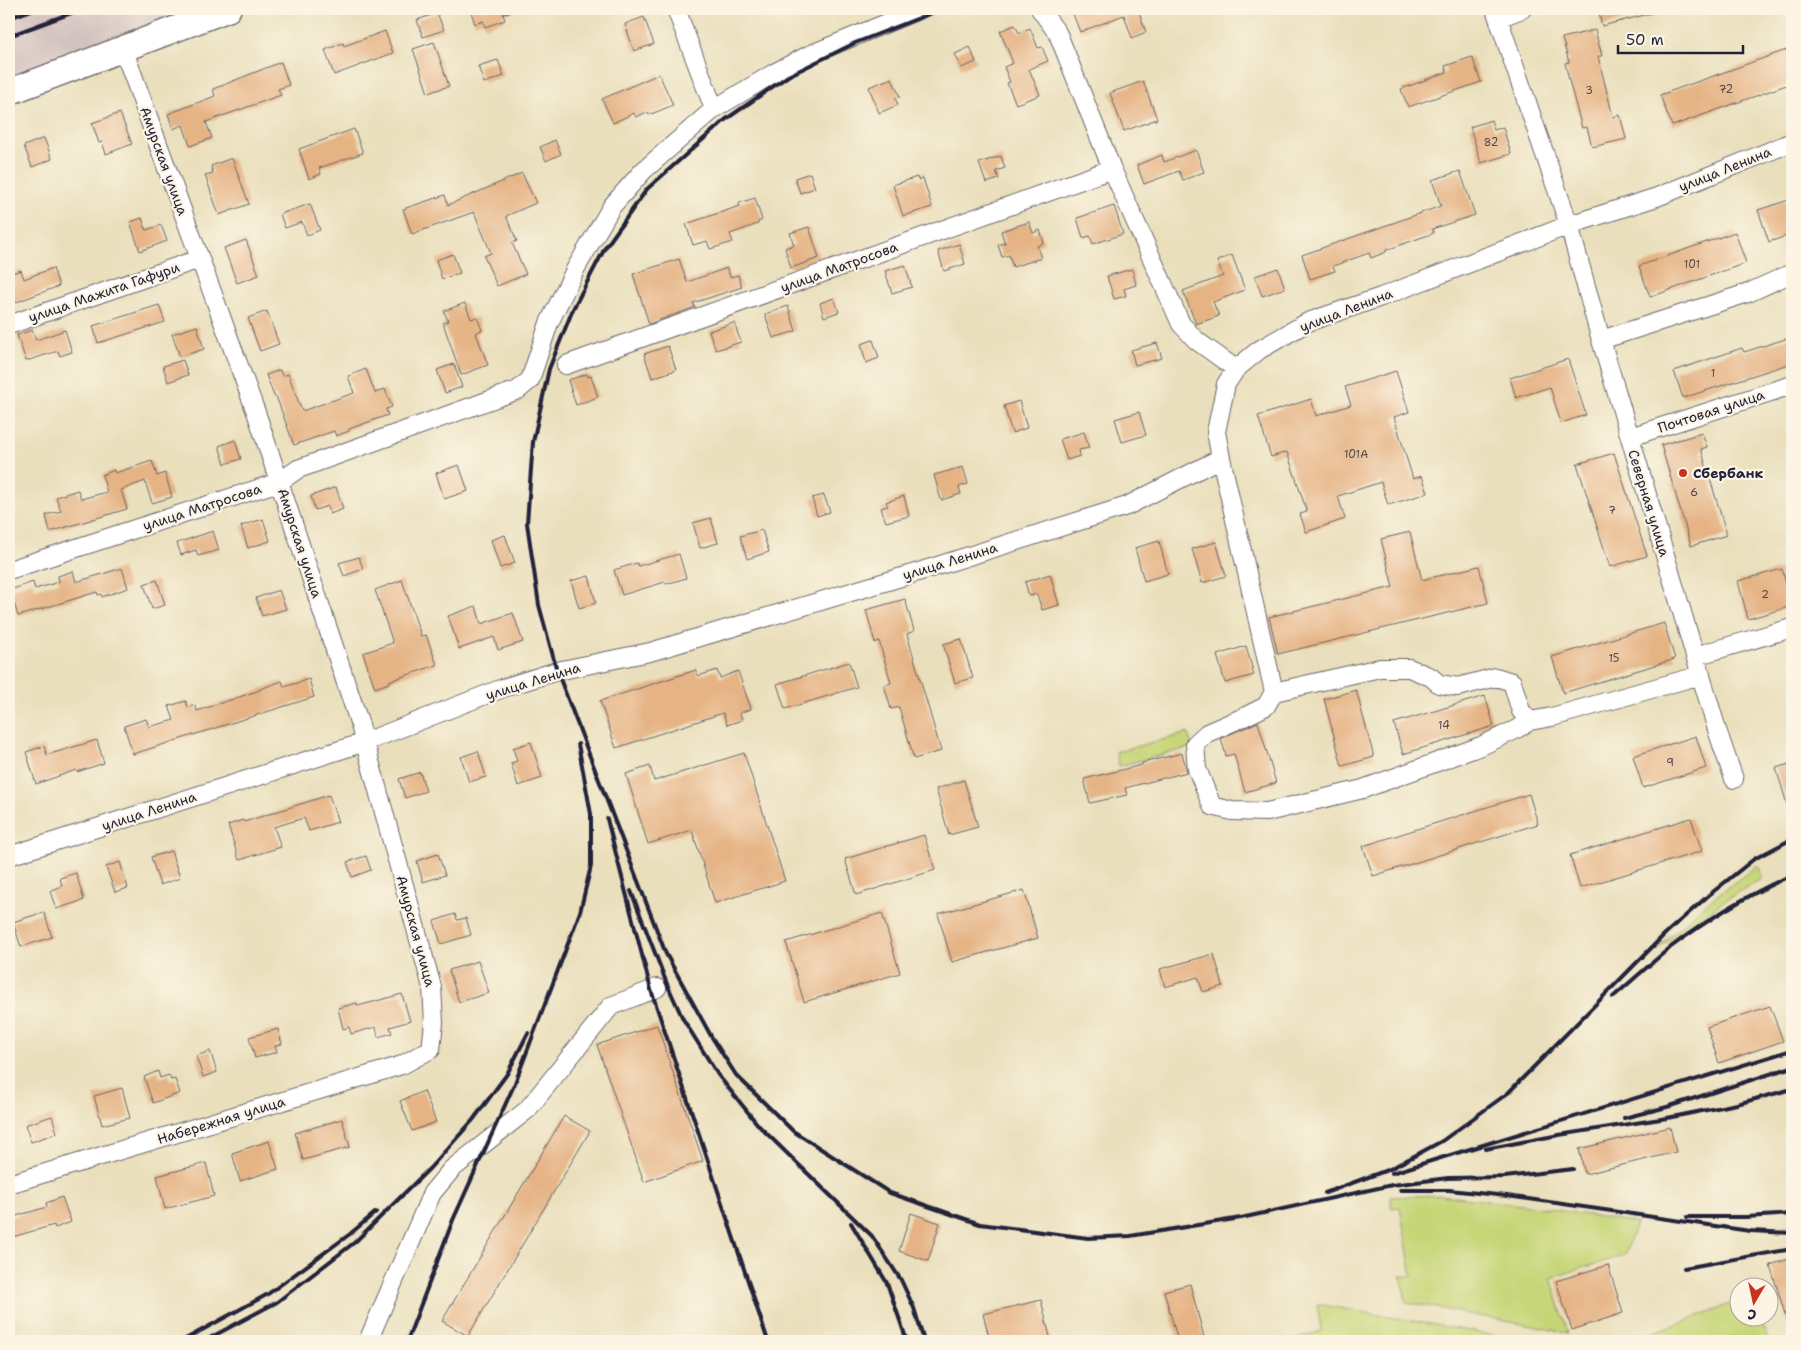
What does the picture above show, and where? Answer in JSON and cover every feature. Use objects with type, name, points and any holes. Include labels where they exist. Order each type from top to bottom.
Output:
[{"type":"main road","points":[[9,92],[228,9]]},
{"type":"street","points":[[676,9],[714,109],[774,73],[809,55],[921,9]]},
{"type":"street","points":[[1040,9],[1058,34],[1112,169],[1181,324],[1197,341],[1236,368]]},
{"type":"street","points":[[1496,13],[1522,9]]},
{"type":"street","name":"Северная улица","points":[[1496,13],[1569,225],[1601,340],[1695,656],[1718,733],[1734,778]]},
{"type":"street","name":"Амурская улица","points":[[121,48],[127,59],[257,415],[365,742],[432,987],[434,1023],[431,1049]]},
{"type":"street","name":"улица Матросова","points":[[9,570],[280,482],[298,469],[518,390],[530,380],[549,323],[576,268],[612,206],[643,172],[714,109]]},
{"type":"street","name":"улица Ленина","points":[[9,856],[365,742],[503,688],[557,671],[650,652],[914,573],[1127,506],[1220,458],[1216,432],[1218,416],[1226,384],[1236,368],[1259,350],[1308,322],[1381,297],[1569,225],[1657,197],[1792,142]]},
{"type":"street","name":"улица Матросова","points":[[566,365],[1112,169]]},
{"type":"street","name":"улица Мажита Гафури","points":[[9,325],[199,258]]},
{"type":"street","points":[[1601,340],[1748,293],[1792,273]]},
{"type":"street","name":"Почтовая улица","points":[[1630,437],[1792,385]]},
{"type":"street","points":[[1220,458],[1274,692],[1266,706],[1207,733],[1196,744],[1197,769],[1212,806],[1232,811],[1267,812],[1363,789],[1481,746],[1530,721],[1552,718],[1701,675]]},
{"type":"street","points":[[1695,656],[1792,628]]},
{"type":"street","points":[[1274,692],[1380,668],[1409,668],[1430,676],[1439,684],[1458,687],[1496,677],[1512,682],[1521,711],[1530,721]]},
{"type":"street","points":[[368,1341],[432,1193],[452,1169],[527,1110],[611,1006],[657,988]]},
{"type":"street","name":"Набережная улица","points":[[9,1184],[402,1065],[431,1049]]},
{"type":"shaded area","points":[[9,9],[202,9],[9,80]]},
{"type":"green space","points":[[1188,733],[1192,747],[1119,766],[1116,752]]},
{"type":"green space","points":[[1758,865],[1763,878],[1724,901],[1652,953],[1705,904]]},
{"type":"green space","points":[[1440,1195],[1546,1208],[1636,1223],[1625,1255],[1551,1278],[1568,1333],[1406,1302],[1401,1276],[1412,1276],[1400,1207],[1392,1208],[1390,1197]]},
{"type":"green space","points":[[1317,1304],[1526,1341],[1290,1341],[1321,1331]]},
{"type":"green space","points":[[1728,1305],[1728,1328],[1763,1328],[1768,1341],[1631,1341]]},
{"type":"building","points":[[470,9],[513,9],[513,11],[503,14],[505,20],[485,27],[483,21],[475,24]]},
{"type":"building","points":[[1071,9],[1138,9],[1146,32],[1132,38],[1124,15],[1080,32]]},
{"type":"building","points":[[1598,9],[1651,9],[1652,13],[1602,26]]},
{"type":"building","points":[[437,13],[444,30],[423,37],[417,20]]},
{"type":"building","points":[[644,17],[654,44],[634,51],[625,24]]},
{"type":"building","points":[[1015,25],[1019,33],[1030,28],[1038,48],[1042,47],[1048,61],[1029,69],[1040,95],[1016,104],[1007,83],[1010,82],[1004,67],[1013,63],[1000,31]]},
{"type":"building","points":[[1595,30],[1602,56],[1598,56],[1613,117],[1620,115],[1626,139],[1592,147],[1587,127],[1582,128],[1565,63],[1569,62],[1562,38]]},
{"type":"building","points":[[385,31],[393,53],[334,75],[325,50],[343,43],[344,46]]},
{"type":"building","points":[[434,42],[449,86],[428,93],[413,49]]},
{"type":"building","points":[[970,47],[976,62],[961,68],[955,54]]},
{"type":"building","points":[[1792,48],[1792,83],[1672,126],[1660,95]]},
{"type":"building","points":[[1472,57],[1481,82],[1408,107],[1401,89],[1447,72],[1445,66]]},
{"type":"building","points":[[498,60],[504,76],[484,83],[478,66]]},
{"type":"building","points":[[281,62],[289,85],[278,89],[281,95],[206,122],[212,138],[190,146],[183,125],[173,129],[168,114],[215,96],[213,89]]},
{"type":"building","points":[[659,74],[673,105],[649,115],[647,112],[636,117],[634,113],[613,123],[602,99]]},
{"type":"building","points":[[892,78],[900,97],[895,98],[898,105],[879,113],[869,87]]},
{"type":"building","points":[[1143,81],[1157,119],[1124,131],[1110,93]]},
{"type":"building","points":[[120,113],[132,144],[106,154],[102,142],[99,143],[92,123]]},
{"type":"building","points":[[1491,120],[1494,130],[1503,127],[1511,154],[1481,163],[1470,127]]},
{"type":"building","points":[[354,129],[363,153],[319,168],[321,174],[309,179],[299,149]]},
{"type":"building","points":[[44,138],[52,159],[32,167],[24,146]]},
{"type":"building","points":[[555,140],[561,154],[546,161],[540,147]]},
{"type":"building","points":[[1196,150],[1204,172],[1183,180],[1179,171],[1144,184],[1137,165],[1162,155],[1164,162]]},
{"type":"building","points":[[1001,156],[1005,168],[996,171],[999,179],[986,183],[979,163]]},
{"type":"building","points":[[232,158],[249,204],[219,215],[205,175],[213,173],[211,166]]},
{"type":"building","points":[[1460,171],[1475,215],[1432,229],[1434,233],[1386,250],[1386,252],[1371,258],[1369,253],[1333,266],[1335,271],[1310,279],[1302,255],[1441,206],[1432,180]]},
{"type":"building","points":[[522,173],[536,203],[506,216],[517,241],[512,243],[526,274],[497,286],[484,256],[491,253],[474,212],[412,234],[403,209],[445,195],[448,205]]},
{"type":"building","points":[[810,173],[815,188],[800,193],[795,178]]},
{"type":"building","points":[[917,177],[918,180],[923,178],[932,207],[903,216],[893,185]]},
{"type":"building","points":[[755,198],[762,220],[758,224],[730,234],[733,242],[710,249],[707,241],[693,245],[686,224],[740,206],[739,203]]},
{"type":"building","points":[[1792,199],[1792,234],[1769,242],[1758,210]]},
{"type":"building","points":[[310,204],[320,230],[307,235],[302,222],[285,228],[280,214]]},
{"type":"building","points":[[1114,206],[1123,234],[1093,244],[1090,236],[1083,238],[1077,218]]},
{"type":"building","points":[[142,218],[146,230],[161,225],[167,241],[140,251],[130,222]]},
{"type":"building","points":[[1029,222],[1033,233],[1040,230],[1044,243],[1037,246],[1041,258],[1013,267],[1009,255],[1002,257],[998,245],[1005,243],[1001,231]]},
{"type":"building","points":[[809,227],[819,258],[791,268],[785,248],[794,245],[790,233]]},
{"type":"building","points":[[1735,232],[1746,263],[1650,297],[1639,266]]},
{"type":"building","points":[[246,240],[259,275],[237,283],[224,248]]},
{"type":"building","points":[[959,244],[965,264],[944,271],[938,251]]},
{"type":"building","points":[[453,254],[460,273],[442,279],[436,260]]},
{"type":"building","points":[[1232,255],[1245,290],[1213,302],[1219,316],[1196,324],[1183,291],[1223,276],[1217,261]]},
{"type":"building","points":[[679,259],[687,282],[727,268],[730,277],[738,275],[742,287],[693,303],[695,307],[649,324],[633,274]]},
{"type":"building","points":[[905,265],[912,287],[892,293],[885,271]]},
{"type":"building","points":[[53,268],[59,286],[9,305],[9,274],[21,270],[24,279]]},
{"type":"building","points":[[1278,268],[1285,288],[1262,296],[1255,276]]},
{"type":"building","points":[[1132,269],[1136,285],[1124,289],[1126,296],[1114,299],[1107,276]]},
{"type":"building","points":[[834,298],[839,312],[824,317],[820,303]]},
{"type":"building","points":[[465,303],[471,319],[477,317],[482,330],[476,333],[488,365],[461,375],[443,323],[448,321],[444,311]]},
{"type":"building","points":[[159,305],[165,322],[98,343],[93,326]]},
{"type":"building","points":[[788,306],[796,331],[773,338],[765,314]]},
{"type":"building","points":[[267,311],[279,344],[260,351],[248,318]]},
{"type":"building","points":[[734,323],[741,342],[716,350],[709,331]]},
{"type":"building","points":[[197,326],[204,349],[180,357],[172,334]]},
{"type":"building","points":[[32,330],[36,340],[65,330],[72,352],[60,356],[58,351],[26,361],[17,335]]},
{"type":"building","points":[[1792,337],[1792,363],[1683,398],[1674,371],[1742,348],[1744,352]]},
{"type":"building","points":[[873,340],[879,358],[866,363],[861,344]]},
{"type":"building","points":[[1157,343],[1162,358],[1135,365],[1131,350]]},
{"type":"building","points":[[668,346],[676,370],[652,378],[644,354]]},
{"type":"building","points":[[1568,359],[1586,415],[1561,423],[1550,387],[1516,398],[1510,378]]},
{"type":"building","points":[[183,360],[188,375],[168,382],[163,366]]},
{"type":"building","points":[[454,364],[462,387],[445,393],[437,370]]},
{"type":"building","points":[[366,369],[375,393],[385,389],[392,407],[386,409],[388,415],[349,429],[349,431],[336,436],[334,431],[294,445],[266,375],[280,370],[282,376],[288,374],[302,411],[354,393],[348,376]]},
{"type":"building","points":[[1396,371],[1409,412],[1394,417],[1413,479],[1422,476],[1428,493],[1388,505],[1381,482],[1338,496],[1345,519],[1306,532],[1300,514],[1307,512],[1287,452],[1271,457],[1258,416],[1311,399],[1316,416],[1351,405],[1345,387]]},
{"type":"building","points":[[587,374],[588,377],[591,376],[598,397],[576,405],[568,380]]},
{"type":"building","points":[[1019,401],[1027,428],[1012,433],[1004,406]]},
{"type":"building","points":[[1139,412],[1146,435],[1122,442],[1115,419]]},
{"type":"building","points":[[1084,432],[1089,448],[1079,450],[1080,456],[1067,460],[1060,439]]},
{"type":"building","points":[[1702,433],[1707,447],[1701,449],[1727,535],[1691,546],[1661,445]]},
{"type":"building","points":[[235,440],[241,459],[225,464],[219,446]]},
{"type":"building","points":[[1614,453],[1647,556],[1610,567],[1577,464]]},
{"type":"building","points":[[152,461],[157,476],[165,473],[172,497],[152,503],[145,481],[121,490],[127,509],[50,532],[46,515],[61,511],[56,497],[78,490],[81,499],[107,492],[102,475],[114,470],[115,473]]},
{"type":"building","points":[[459,465],[468,491],[444,499],[436,473]]},
{"type":"building","points":[[963,467],[968,484],[959,487],[961,494],[941,500],[934,475]]},
{"type":"building","points":[[336,487],[343,509],[330,514],[328,506],[315,510],[311,496]]},
{"type":"building","points":[[824,495],[830,512],[817,516],[812,498]]},
{"type":"building","points":[[904,496],[909,516],[886,522],[881,508],[888,506],[886,502]]},
{"type":"building","points":[[711,518],[718,543],[700,548],[693,523]]},
{"type":"building","points":[[263,519],[270,541],[248,548],[241,526]]},
{"type":"building","points":[[762,530],[769,552],[747,559],[740,536]]},
{"type":"building","points":[[213,531],[219,550],[198,556],[196,550],[181,555],[177,543]]},
{"type":"building","points":[[1410,532],[1422,580],[1479,566],[1488,603],[1278,654],[1269,617],[1393,587],[1381,539]]},
{"type":"building","points":[[505,535],[515,563],[500,568],[491,540]]},
{"type":"building","points":[[1159,541],[1168,574],[1144,581],[1135,548]]},
{"type":"building","points":[[1216,542],[1226,576],[1202,583],[1192,549]]},
{"type":"building","points":[[679,554],[686,578],[666,584],[665,582],[622,595],[614,570],[637,563],[638,566]]},
{"type":"building","points":[[359,557],[363,569],[344,576],[339,563]]},
{"type":"building","points":[[122,568],[128,588],[102,597],[97,592],[18,616],[10,590],[33,582],[35,589],[59,582],[58,576],[73,571],[76,582]]},
{"type":"building","points":[[1782,569],[1792,606],[1748,619],[1738,581]]},
{"type":"building","points":[[1050,574],[1059,605],[1042,610],[1037,594],[1029,596],[1025,582]]},
{"type":"building","points":[[589,576],[596,603],[579,608],[571,581]]},
{"type":"building","points":[[157,580],[165,605],[152,609],[144,584]]},
{"type":"building","points":[[402,580],[421,636],[426,635],[437,665],[389,681],[389,683],[375,688],[363,653],[393,643],[375,590]]},
{"type":"building","points":[[279,590],[286,609],[262,616],[256,598]]},
{"type":"building","points":[[905,599],[914,631],[907,634],[941,751],[914,759],[899,707],[891,709],[884,685],[891,683],[879,641],[875,643],[866,610]]},
{"type":"building","points":[[476,606],[481,624],[513,613],[523,642],[498,650],[494,637],[459,649],[448,616]]},
{"type":"building","points":[[1664,623],[1675,659],[1563,693],[1552,657]]},
{"type":"building","points":[[961,639],[973,678],[955,683],[943,644]]},
{"type":"building","points":[[1246,646],[1254,675],[1225,683],[1217,655]]},
{"type":"building","points":[[849,662],[857,687],[785,709],[777,684]]},
{"type":"building","points":[[696,670],[698,676],[717,670],[720,678],[738,671],[751,709],[740,713],[742,720],[727,725],[723,713],[616,748],[600,701]]},
{"type":"building","points":[[309,679],[314,697],[133,754],[124,726],[146,719],[149,727],[174,720],[169,706],[186,701],[188,708],[195,705],[197,711],[282,681],[284,687]]},
{"type":"building","points":[[1356,690],[1374,757],[1342,766],[1324,699]]},
{"type":"building","points":[[1485,696],[1494,726],[1403,754],[1394,723]]},
{"type":"building","points":[[1258,722],[1276,783],[1245,792],[1234,754],[1226,756],[1221,738]]},
{"type":"building","points":[[1696,736],[1706,768],[1643,788],[1633,756]]},
{"type":"building","points":[[97,740],[104,763],[77,772],[76,770],[36,784],[26,752],[44,746],[47,755]]},
{"type":"building","points":[[531,742],[542,778],[518,786],[511,763],[517,761],[513,748]]},
{"type":"building","points":[[478,751],[486,777],[469,782],[461,757]]},
{"type":"building","points":[[744,753],[785,881],[715,903],[692,830],[648,844],[626,774],[650,766],[654,781]]},
{"type":"building","points":[[1182,753],[1187,772],[1125,788],[1127,795],[1090,803],[1084,779]]},
{"type":"building","points":[[1792,763],[1792,810],[1789,811],[1776,768]]},
{"type":"building","points":[[420,772],[426,791],[405,798],[399,779]]},
{"type":"building","points":[[964,780],[978,827],[949,835],[936,789]]},
{"type":"building","points":[[1529,794],[1538,824],[1373,876],[1363,846]]},
{"type":"building","points":[[329,795],[338,822],[309,831],[304,818],[274,827],[281,847],[239,860],[228,825],[243,820],[244,822]]},
{"type":"building","points":[[1691,818],[1702,851],[1580,888],[1570,855]]},
{"type":"building","points":[[924,835],[935,870],[856,895],[845,859]]},
{"type":"building","points":[[171,851],[180,878],[160,885],[151,857]]},
{"type":"building","points":[[438,854],[445,875],[423,882],[417,861]]},
{"type":"building","points":[[366,856],[371,870],[352,877],[347,862]]},
{"type":"building","points":[[120,862],[128,888],[115,892],[106,867]]},
{"type":"building","points":[[76,873],[84,900],[56,909],[50,891],[62,886],[60,878]]},
{"type":"building","points":[[1024,890],[1038,938],[952,962],[938,914]]},
{"type":"building","points":[[44,912],[52,937],[21,947],[13,922]]},
{"type":"building","points":[[882,913],[900,973],[804,1002],[786,942]]},
{"type":"building","points":[[455,914],[457,920],[466,918],[471,935],[441,944],[434,921]]},
{"type":"building","points":[[1214,954],[1223,986],[1203,992],[1198,977],[1165,987],[1160,969]]},
{"type":"building","points":[[478,961],[489,993],[459,1002],[449,970]]},
{"type":"building","points":[[402,994],[410,1021],[390,1027],[392,1033],[378,1037],[376,1027],[351,1034],[349,1027],[343,1029],[338,1008],[357,1003],[358,1006]]},
{"type":"building","points":[[1770,1006],[1783,1041],[1719,1063],[1707,1027]]},
{"type":"building","points":[[657,1025],[703,1161],[644,1182],[597,1045]]},
{"type":"building","points":[[278,1029],[282,1044],[275,1046],[277,1052],[255,1058],[249,1037]]},
{"type":"building","points":[[210,1051],[217,1072],[203,1077],[196,1056]]},
{"type":"building","points":[[158,1071],[160,1078],[169,1075],[171,1080],[175,1079],[180,1093],[153,1103],[144,1077]]},
{"type":"building","points":[[122,1088],[130,1118],[102,1125],[94,1096]]},
{"type":"building","points":[[424,1091],[436,1122],[412,1131],[400,1101]]},
{"type":"building","points":[[52,1116],[57,1133],[31,1142],[25,1125]]},
{"type":"building","points":[[564,1116],[590,1131],[468,1336],[442,1321]]},
{"type":"building","points":[[342,1119],[350,1147],[303,1160],[295,1133]]},
{"type":"building","points":[[1670,1127],[1676,1152],[1585,1174],[1579,1149]]},
{"type":"building","points":[[269,1141],[278,1169],[240,1181],[232,1153]]},
{"type":"building","points":[[206,1163],[214,1196],[165,1209],[157,1176]]},
{"type":"building","points":[[62,1197],[71,1222],[55,1228],[54,1225],[9,1238],[9,1218],[47,1207],[46,1203]]},
{"type":"building","points":[[911,1213],[940,1223],[928,1261],[899,1251]]},
{"type":"building","points":[[1792,1258],[1792,1326],[1789,1327],[1778,1291],[1778,1278],[1774,1278],[1770,1265]]},
{"type":"building","points":[[1608,1265],[1623,1313],[1572,1330],[1556,1281]]},
{"type":"building","points":[[1190,1284],[1205,1341],[1178,1341],[1164,1291]]},
{"type":"building","points":[[1041,1300],[1051,1341],[990,1341],[983,1314]]},
{"type":"railway","points":[[9,18],[34,9]]},
{"type":"railway","points":[[9,36],[82,9]]},
{"type":"railway","points":[[942,9],[855,43],[788,76],[725,120],[647,189],[605,248],[573,309],[549,369],[533,442],[527,523],[539,605],[557,671],[666,954],[711,1036],[736,1075],[793,1131],[890,1193],[980,1224],[1088,1238],[1130,1236],[1241,1218],[1392,1185],[1448,1178],[1505,1177],[1573,1169]]},
{"type":"railway","points":[[407,1341],[453,1220],[515,1083],[580,912],[591,866],[591,814],[578,744]]},
{"type":"railway","points":[[607,819],[651,990],[768,1341]]},
{"type":"railway","points":[[1325,1193],[1390,1169],[1442,1141],[1508,1093],[1666,933],[1754,859],[1792,839]]},
{"type":"railway","points":[[1613,997],[1671,947],[1699,927],[1745,899],[1792,875]]},
{"type":"railway","points":[[631,891],[667,984],[683,1019],[718,1075],[759,1126],[872,1236],[901,1280],[914,1308],[924,1341]]},
{"type":"railway","points":[[204,1341],[277,1302],[355,1242],[430,1168],[473,1120],[507,1074],[528,1033]]},
{"type":"railway","points":[[1392,1173],[1792,1050]]},
{"type":"railway","points":[[1624,1118],[1667,1107],[1792,1067]]},
{"type":"railway","points":[[1485,1149],[1667,1118],[1737,1104],[1792,1089]]},
{"type":"railway","points":[[1400,1190],[1449,1190],[1507,1196],[1750,1231],[1792,1233]]},
{"type":"railway","points":[[182,1341],[268,1294],[350,1234],[376,1212]]},
{"type":"railway","points":[[1687,1217],[1746,1217],[1792,1214]]},
{"type":"railway","points":[[851,1223],[887,1283],[907,1341]]},
{"type":"railway","points":[[1684,1268],[1792,1249]]},
{"type":"place","name":"Сбербанк","points":[[1683,473]]}]
